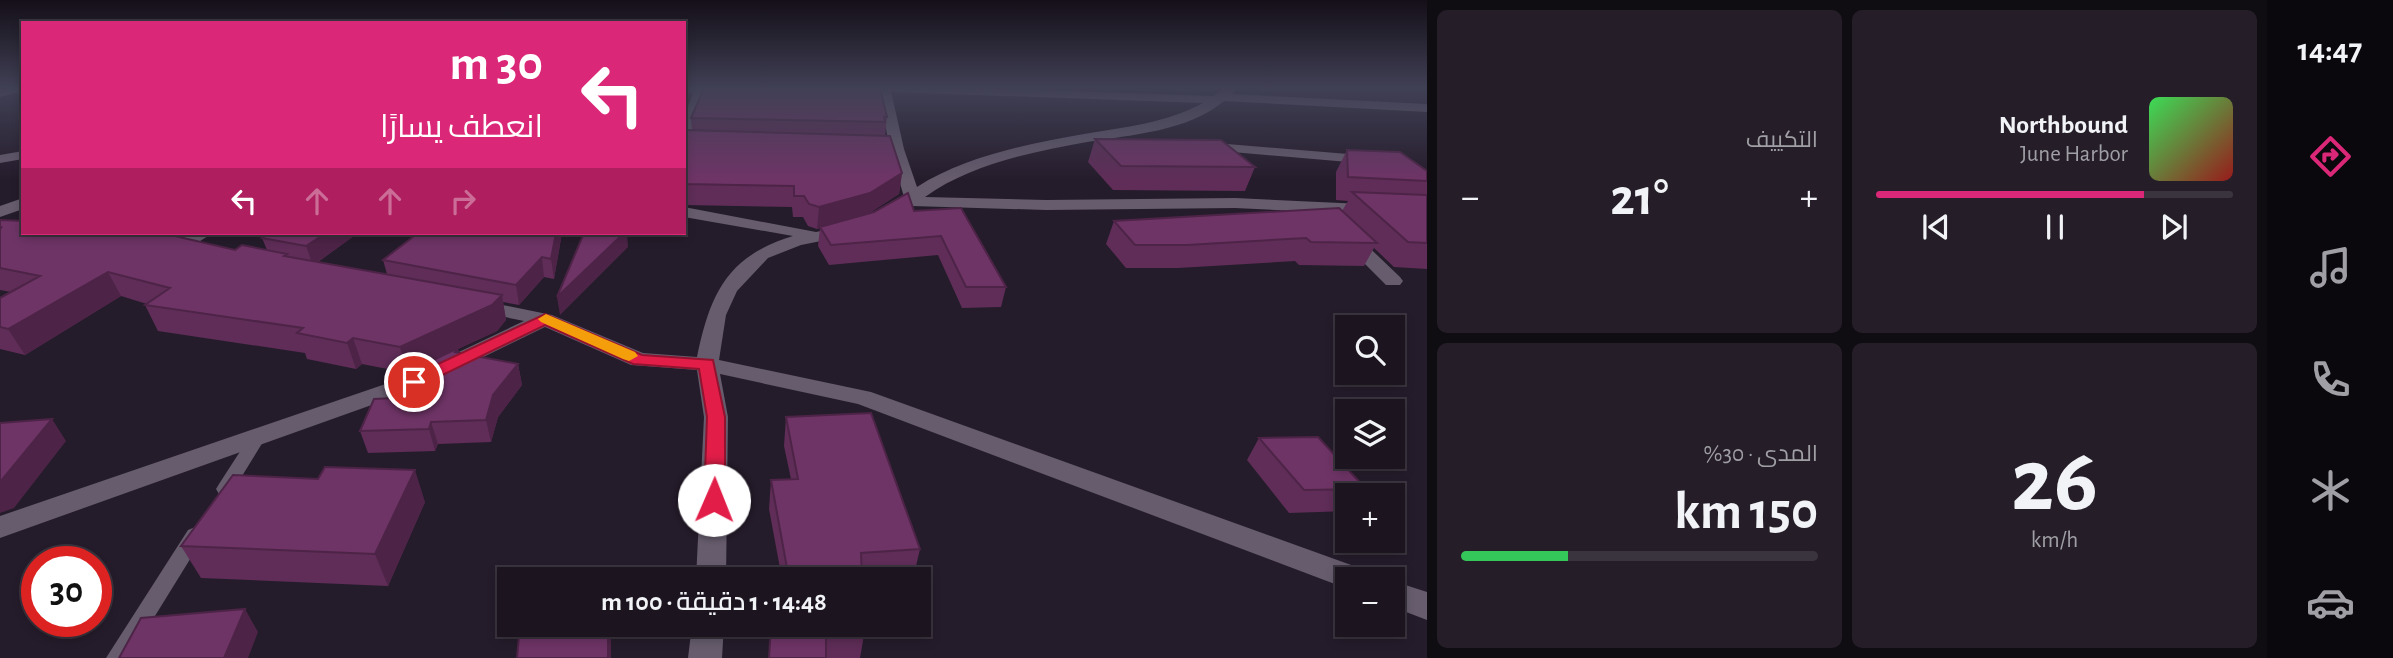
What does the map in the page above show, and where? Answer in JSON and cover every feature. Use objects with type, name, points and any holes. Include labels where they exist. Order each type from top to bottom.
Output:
[{"type":"street","points":[[888,119],[891,149],[910,199]]},
{"type":"street","points":[[712,567],[716,417],[707,364],[716,315],[728,289],[741,272],[762,254],[780,245],[870,222],[942,178],[1000,158],[1173,119]]},
{"type":"street","points":[[1122,132],[1151,141]]},
{"type":"street","points":[[1186,145],[1360,159]]},
{"type":"street","points":[[0,159],[21,155]]},
{"type":"street","points":[[910,199],[1046,205],[1235,203],[1427,212]]},
{"type":"street","points":[[0,212],[21,204]]},
{"type":"street","points":[[1317,206],[1393,281]]},
{"type":"street","points":[[686,212],[821,236]]},
{"type":"street","points":[[171,246],[204,242]]},
{"type":"street","points":[[463,303],[545,319],[639,360],[707,364],[863,397],[1335,572]]},
{"type":"street","points":[[0,527],[414,382],[545,319]]},
{"type":"street","points":[[1405,598],[1427,606]]},
{"type":"street","points":[[705,658],[707,637]]},
{"type":"lane","points":[[117,658],[258,437]]},
{"type":"building","points":[[725,119],[884,119],[885,122]]},
{"type":"building","points":[[686,130],[890,136],[902,173],[870,193],[819,207],[809,204],[804,196],[794,196],[794,186],[686,184]]},
{"type":"building","points":[[1095,139],[1221,140],[1255,167],[1121,166]]},
{"type":"building","points":[[1347,150],[1400,152],[1427,171],[1427,181],[1348,177]]},
{"type":"building","points":[[1352,192],[1427,195],[1427,243],[1408,242]]},
{"type":"building","points":[[908,193],[914,211],[961,208],[1006,287],[966,287],[941,236],[831,245],[820,227],[874,212]]},
{"type":"building","points":[[1339,208],[1377,243],[1311,242],[1306,238],[1187,245],[1135,245],[1114,221]]},
{"type":"building","points":[[0,220],[21,221],[21,235],[171,235],[235,250],[242,245],[287,254],[284,256],[502,295],[492,305],[400,347],[353,338],[347,343],[297,333],[303,328],[145,305],[170,288],[108,272],[8,329],[0,327],[0,298],[40,276],[0,268]]},
{"type":"building","points":[[267,235],[323,235],[306,246],[262,238]]},
{"type":"building","points":[[415,235],[556,235],[551,259],[542,257],[516,285],[383,260]]},
{"type":"building","points":[[583,235],[622,235],[557,297]]},
{"type":"building","points":[[458,348],[455,352],[518,364],[493,395],[486,420],[431,422],[429,429],[360,431],[374,399],[394,398],[425,364]]},
{"type":"building","points":[[871,413],[920,549],[861,553],[862,567],[787,567],[771,480],[798,479],[786,417]]},
{"type":"building","points":[[52,419],[0,482],[0,423]]},
{"type":"building","points":[[1318,437],[1335,455],[1335,469],[1348,469],[1360,483],[1335,483],[1335,490],[1304,490],[1259,438]]},
{"type":"building","points":[[325,467],[415,470],[375,554],[181,546],[233,475],[318,479]]},
{"type":"building","points":[[245,609],[224,658],[119,658],[141,618]]},
{"type":"building","points":[[519,637],[608,637],[608,658],[517,658]]},
{"type":"building","points":[[770,637],[826,637],[826,658],[769,658]]},
{"type":"slow traffic","points":[[546,319],[629,356]]},
{"type":"route","points":[[414,382],[545,319],[639,360],[707,364],[716,417],[714,500]]}]
